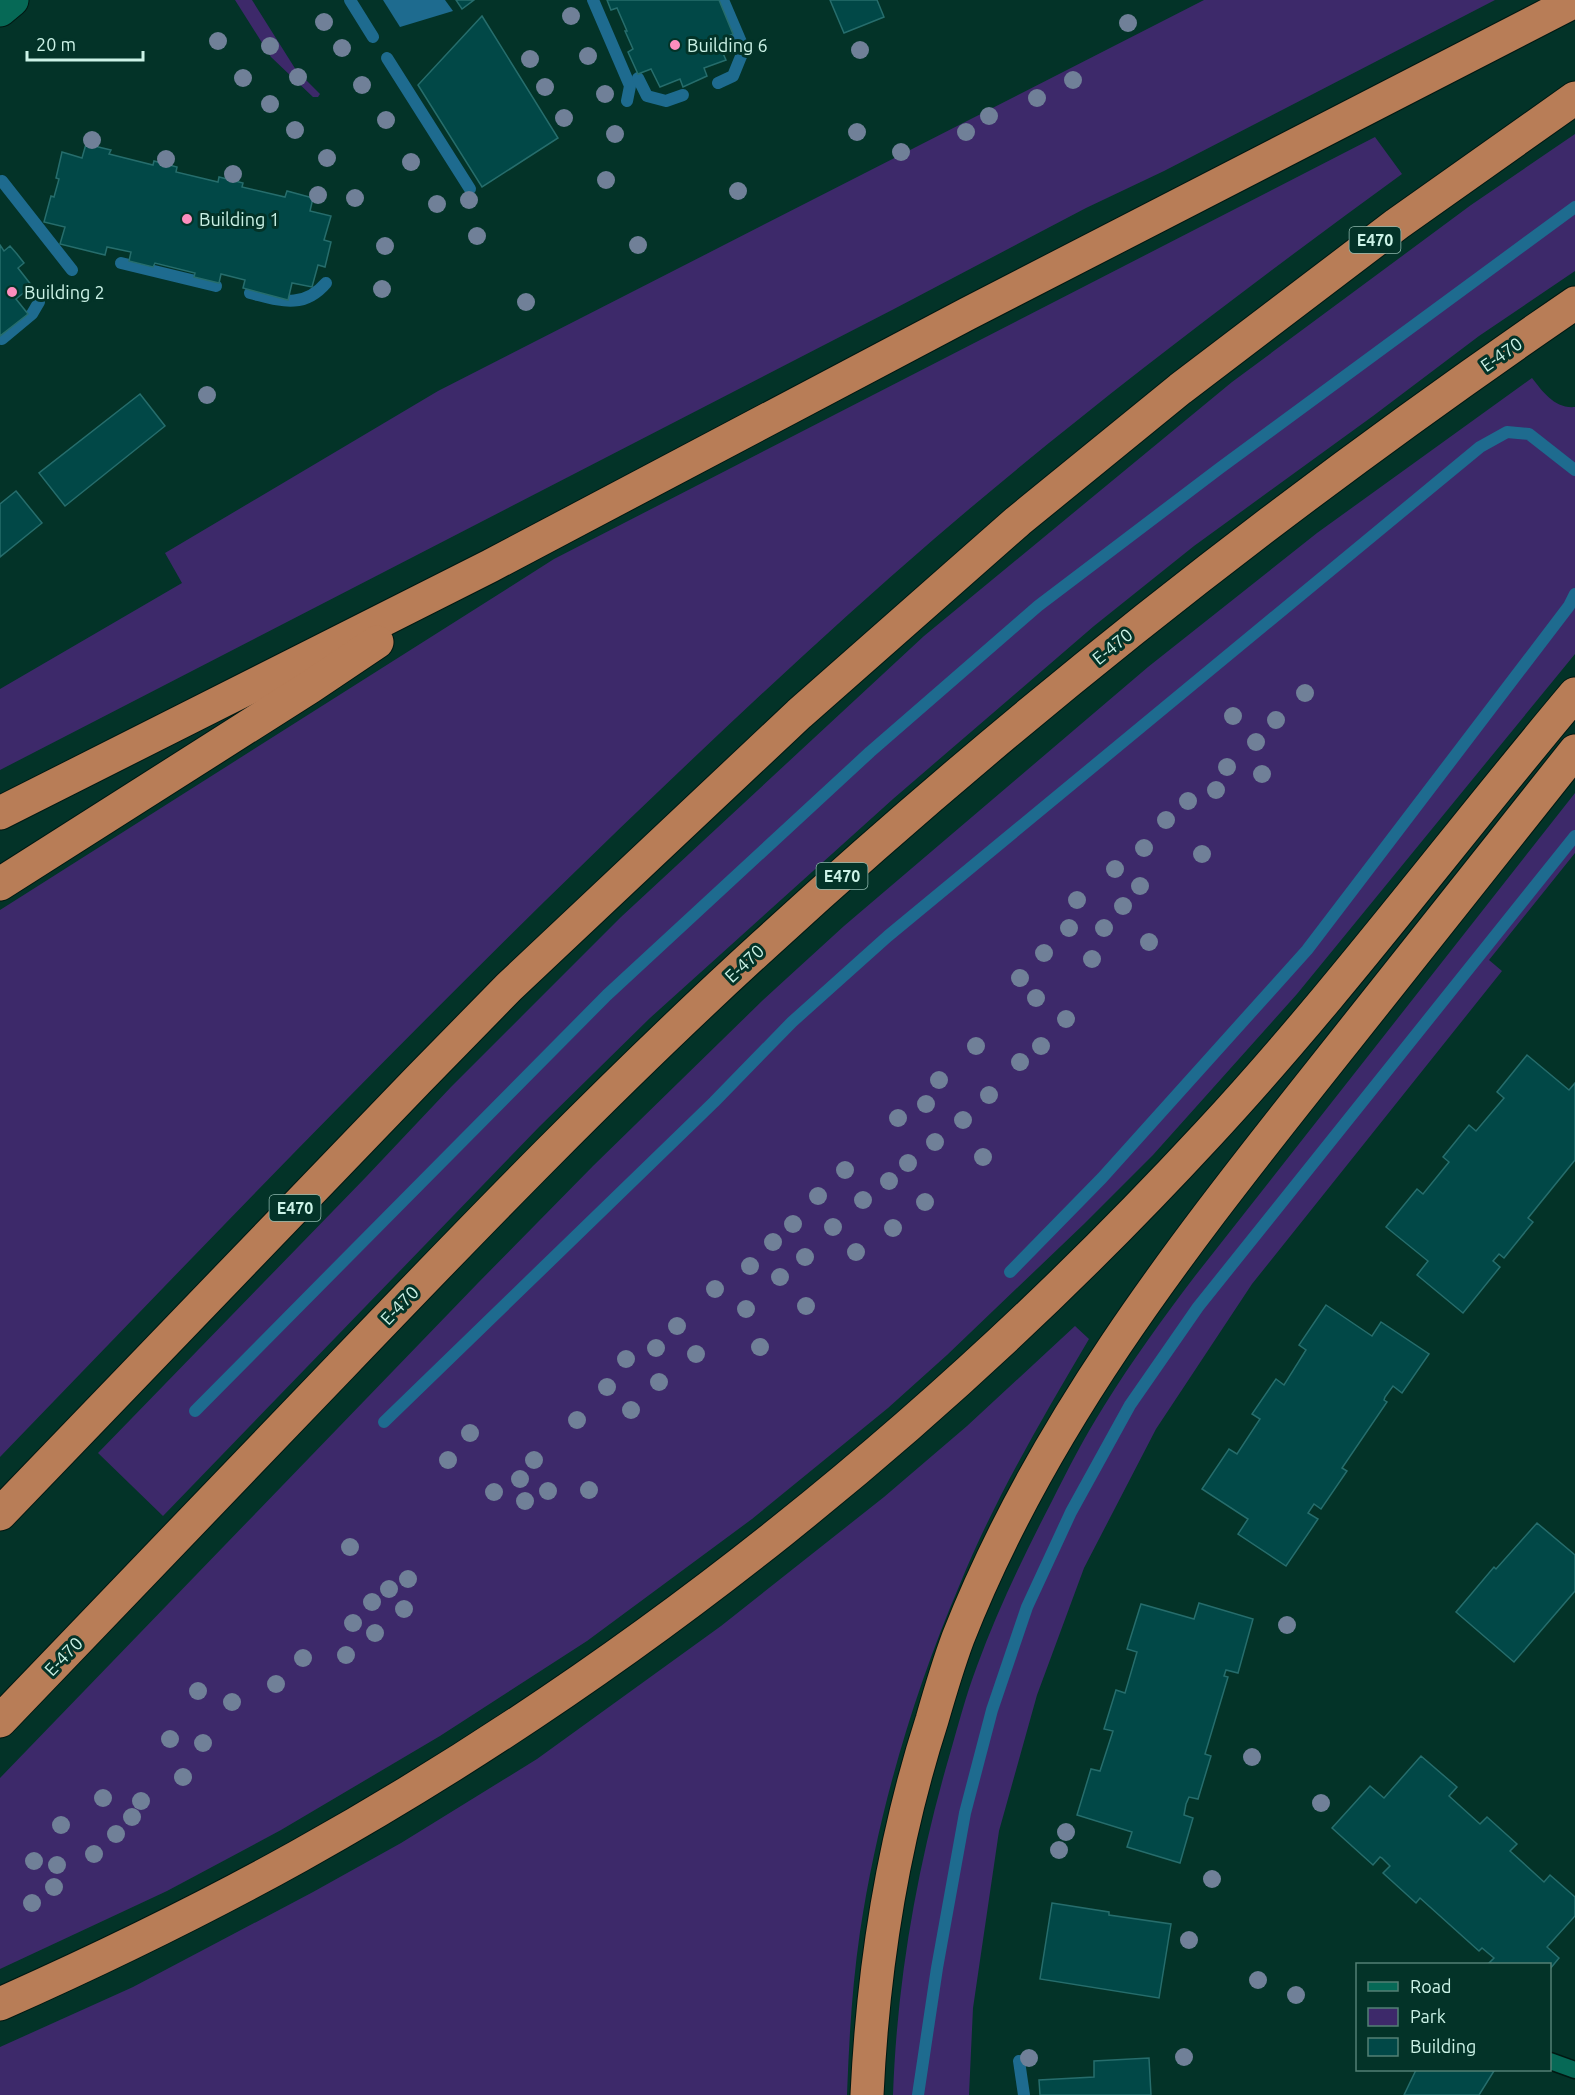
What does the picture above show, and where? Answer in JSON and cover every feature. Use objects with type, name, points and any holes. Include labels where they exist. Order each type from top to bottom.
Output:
[{"type":"highway","points":[[0,813],[490,566],[957,319],[1575,0]]},
{"type":"highway","name":"E470","points":[[0,1514],[501,996],[799,714],[1010,528],[1198,374],[1397,224],[1575,98]]},
{"type":"highway","name":"E-470","points":[[0,1721],[471,1231],[646,1057],[765,944],[986,750],[1182,590],[1334,474],[1575,303]]},
{"type":"highway","points":[[0,884],[310,687],[490,566]]},
{"type":"highway","points":[[0,2004],[123,1946],[296,1858],[378,1810],[508,1728],[666,1619],[807,1512],[965,1376],[1033,1312],[1251,1088],[1302,1030],[1575,694]]},
{"type":"highway","points":[[867,2095],[881,1945],[893,1872],[914,1774],[959,1636],[1030,1484],[1112,1347],[1204,1219],[1575,751]]},
{"type":"street","points":[[0,10],[12,0]]},
{"type":"lane","points":[[1551,2061],[1575,2070]]},
{"type":"green space","points":[[235,0],[252,0],[296,70],[320,94],[318,97],[313,97],[271,57]]},
{"type":"green space","points":[[1204,0],[1495,0],[1164,171],[1086,208],[0,770],[0,689],[182,583],[165,553],[438,391]]},
{"type":"green space","points":[[1575,134],[1575,271],[1479,336],[1194,546],[1094,626],[893,799],[650,1018],[540,1126],[163,1516],[98,1453],[451,1087],[621,917],[924,636],[1232,382],[1471,205]]},
{"type":"green space","points":[[1375,137],[1402,174],[1106,397],[934,539],[795,663],[491,954],[326,1120],[0,1457],[0,910],[554,559]]},
{"type":"green space","points":[[1532,378],[1545,394],[1556,402],[1575,407],[1575,654],[1297,994],[1153,1155],[947,1355],[888,1408],[752,1519],[587,1641],[440,1736],[281,1830],[167,1891],[0,1969],[0,1778],[477,1284],[593,1166],[763,1000],[844,926],[1148,667],[1317,533]]},
{"type":"green space","points":[[1575,793],[1575,853],[1489,960],[1502,971],[1252,1284],[1156,1429],[1084,1568],[1037,1695],[999,1831],[973,2008],[969,2095],[893,2095],[899,2009],[911,1924],[927,1840],[949,1757],[969,1688],[994,1624],[1070,1465],[1115,1389],[1183,1292]]},
{"type":"green space","points":[[1075,1326],[1089,1339],[1020,1459],[988,1521],[943,1626],[912,1711],[887,1799],[860,1932],[851,2014],[847,2095],[0,2095],[0,2047],[133,1987],[313,1892],[401,1843],[537,1759],[721,1626],[884,1497],[967,1426]]},
{"type":"water","points":[[383,0],[445,0],[453,11],[400,27]]},
{"type":"building","points":[[456,0],[474,0],[462,9]]},
{"type":"building","name":"Building 6","points":[[607,0],[719,0],[733,34],[718,42],[726,60],[704,68],[707,76],[683,87],[680,79],[660,87],[651,69],[638,74],[628,52],[633,49],[625,31],[627,31],[617,8],[611,10]]},
{"type":"building","points":[[830,0],[877,0],[884,17],[844,33]]},
{"type":"building","points":[[482,16],[558,138],[482,187],[418,85]]},
{"type":"building","name":"Building 1","points":[[86,144],[111,150],[109,154],[153,165],[154,161],[177,167],[176,172],[218,182],[219,177],[243,183],[242,187],[285,197],[287,191],[313,198],[310,211],[331,216],[324,240],[331,242],[325,267],[318,265],[312,287],[292,283],[288,300],[243,288],[245,280],[221,274],[219,283],[194,277],[195,273],[155,263],[153,267],[129,261],[131,252],[107,247],[105,255],[60,244],[65,227],[44,222],[51,196],[54,197],[59,179],[56,178],[62,152],[82,158]]},
{"type":"building","name":"Building 2","points":[[0,245],[4,251],[10,246],[17,254],[24,263],[18,268],[32,286],[16,299],[28,314],[0,336]]},
{"type":"building","points":[[140,394],[165,426],[65,506],[39,473]]},
{"type":"building","points":[[16,491],[42,523],[0,557],[0,504]]},
{"type":"building","points":[[1527,1055],[1569,1090],[1575,1083],[1575,1160],[1528,1218],[1533,1222],[1504,1258],[1499,1254],[1493,1261],[1500,1267],[1463,1313],[1417,1275],[1428,1261],[1386,1227],[1417,1189],[1423,1194],[1449,1162],[1443,1157],[1469,1125],[1476,1131],[1504,1098],[1497,1092]]},
{"type":"building","points":[[1326,1305],[1372,1336],[1381,1322],[1429,1354],[1402,1393],[1393,1386],[1385,1397],[1384,1400],[1387,1402],[1342,1468],[1347,1471],[1321,1509],[1314,1504],[1308,1513],[1318,1519],[1286,1566],[1238,1534],[1248,1519],[1202,1489],[1229,1449],[1237,1454],[1260,1419],[1252,1414],[1276,1379],[1284,1385],[1306,1350],[1299,1345]]},
{"type":"building","points":[[1537,1523],[1575,1555],[1575,1591],[1514,1662],[1456,1612],[1494,1567],[1496,1569]]},
{"type":"building","points":[[1199,1603],[1253,1619],[1238,1673],[1226,1670],[1224,1676],[1228,1677],[1205,1754],[1211,1756],[1198,1799],[1189,1797],[1186,1804],[1184,1815],[1193,1818],[1180,1863],[1127,1847],[1132,1832],[1077,1815],[1091,1769],[1100,1771],[1113,1731],[1104,1729],[1116,1690],[1125,1693],[1137,1652],[1127,1649],[1141,1604],[1194,1619]]},
{"type":"building","points":[[1421,1756],[1457,1787],[1449,1796],[1480,1824],[1487,1817],[1517,1844],[1510,1851],[1544,1882],[1550,1875],[1575,1897],[1575,1916],[1547,1947],[1559,1958],[1551,1968],[1551,1963],[1489,1963],[1494,1958],[1482,1948],[1479,1951],[1420,1898],[1416,1903],[1383,1873],[1390,1866],[1382,1858],[1380,1857],[1373,1865],[1332,1828],[1370,1786],[1384,1798]]},
{"type":"building","points":[[1052,1903],[1109,1912],[1109,1915],[1171,1924],[1159,1998],[1040,1979]]},
{"type":"building","points":[[1149,2058],[1151,2095],[1040,2095],[1039,2080],[1094,2077],[1094,2061]]},
{"type":"building","points":[[1416,2071],[1494,2071],[1479,2095],[1404,2095]]},
{"type":"waterway","points":[[350,0],[373,37]]},
{"type":"waterway","points":[[593,0],[630,86],[627,101]]},
{"type":"waterway","points":[[718,83],[733,76],[744,49],[723,0]]},
{"type":"waterway","points":[[387,58],[470,189]]},
{"type":"waterway","points":[[638,78],[647,96],[666,101],[683,95]]},
{"type":"waterway","points":[[2,181],[72,270]]},
{"type":"waterway","points":[[195,1411],[607,995],[870,752],[1038,606],[1220,468],[1575,207]]},
{"type":"waterway","points":[[121,263],[216,286]]},
{"type":"waterway","points":[[250,293],[281,300],[299,300],[308,297],[326,283]]},
{"type":"waterway","points":[[2,339],[32,314],[39,302]]},
{"type":"waterway","points":[[384,1422],[714,1102],[792,1022],[888,936],[1480,447],[1507,432],[1529,434],[1575,470]]},
{"type":"waterway","points":[[1010,1272],[1102,1178],[1307,950],[1569,606],[1575,594]]},
{"type":"waterway","points":[[918,2095],[937,1968],[965,1813],[992,1710],[1027,1607],[1071,1512],[1130,1405],[1198,1307],[1575,836]]},
{"type":"waterway","points":[[1019,2061],[1024,2095]]},
{"type":"place","name":"Building 6","points":[[675,45]]},
{"type":"place","name":"Building 1","points":[[187,219]]},
{"type":"place","name":"Building 2","points":[[12,292]]}]
